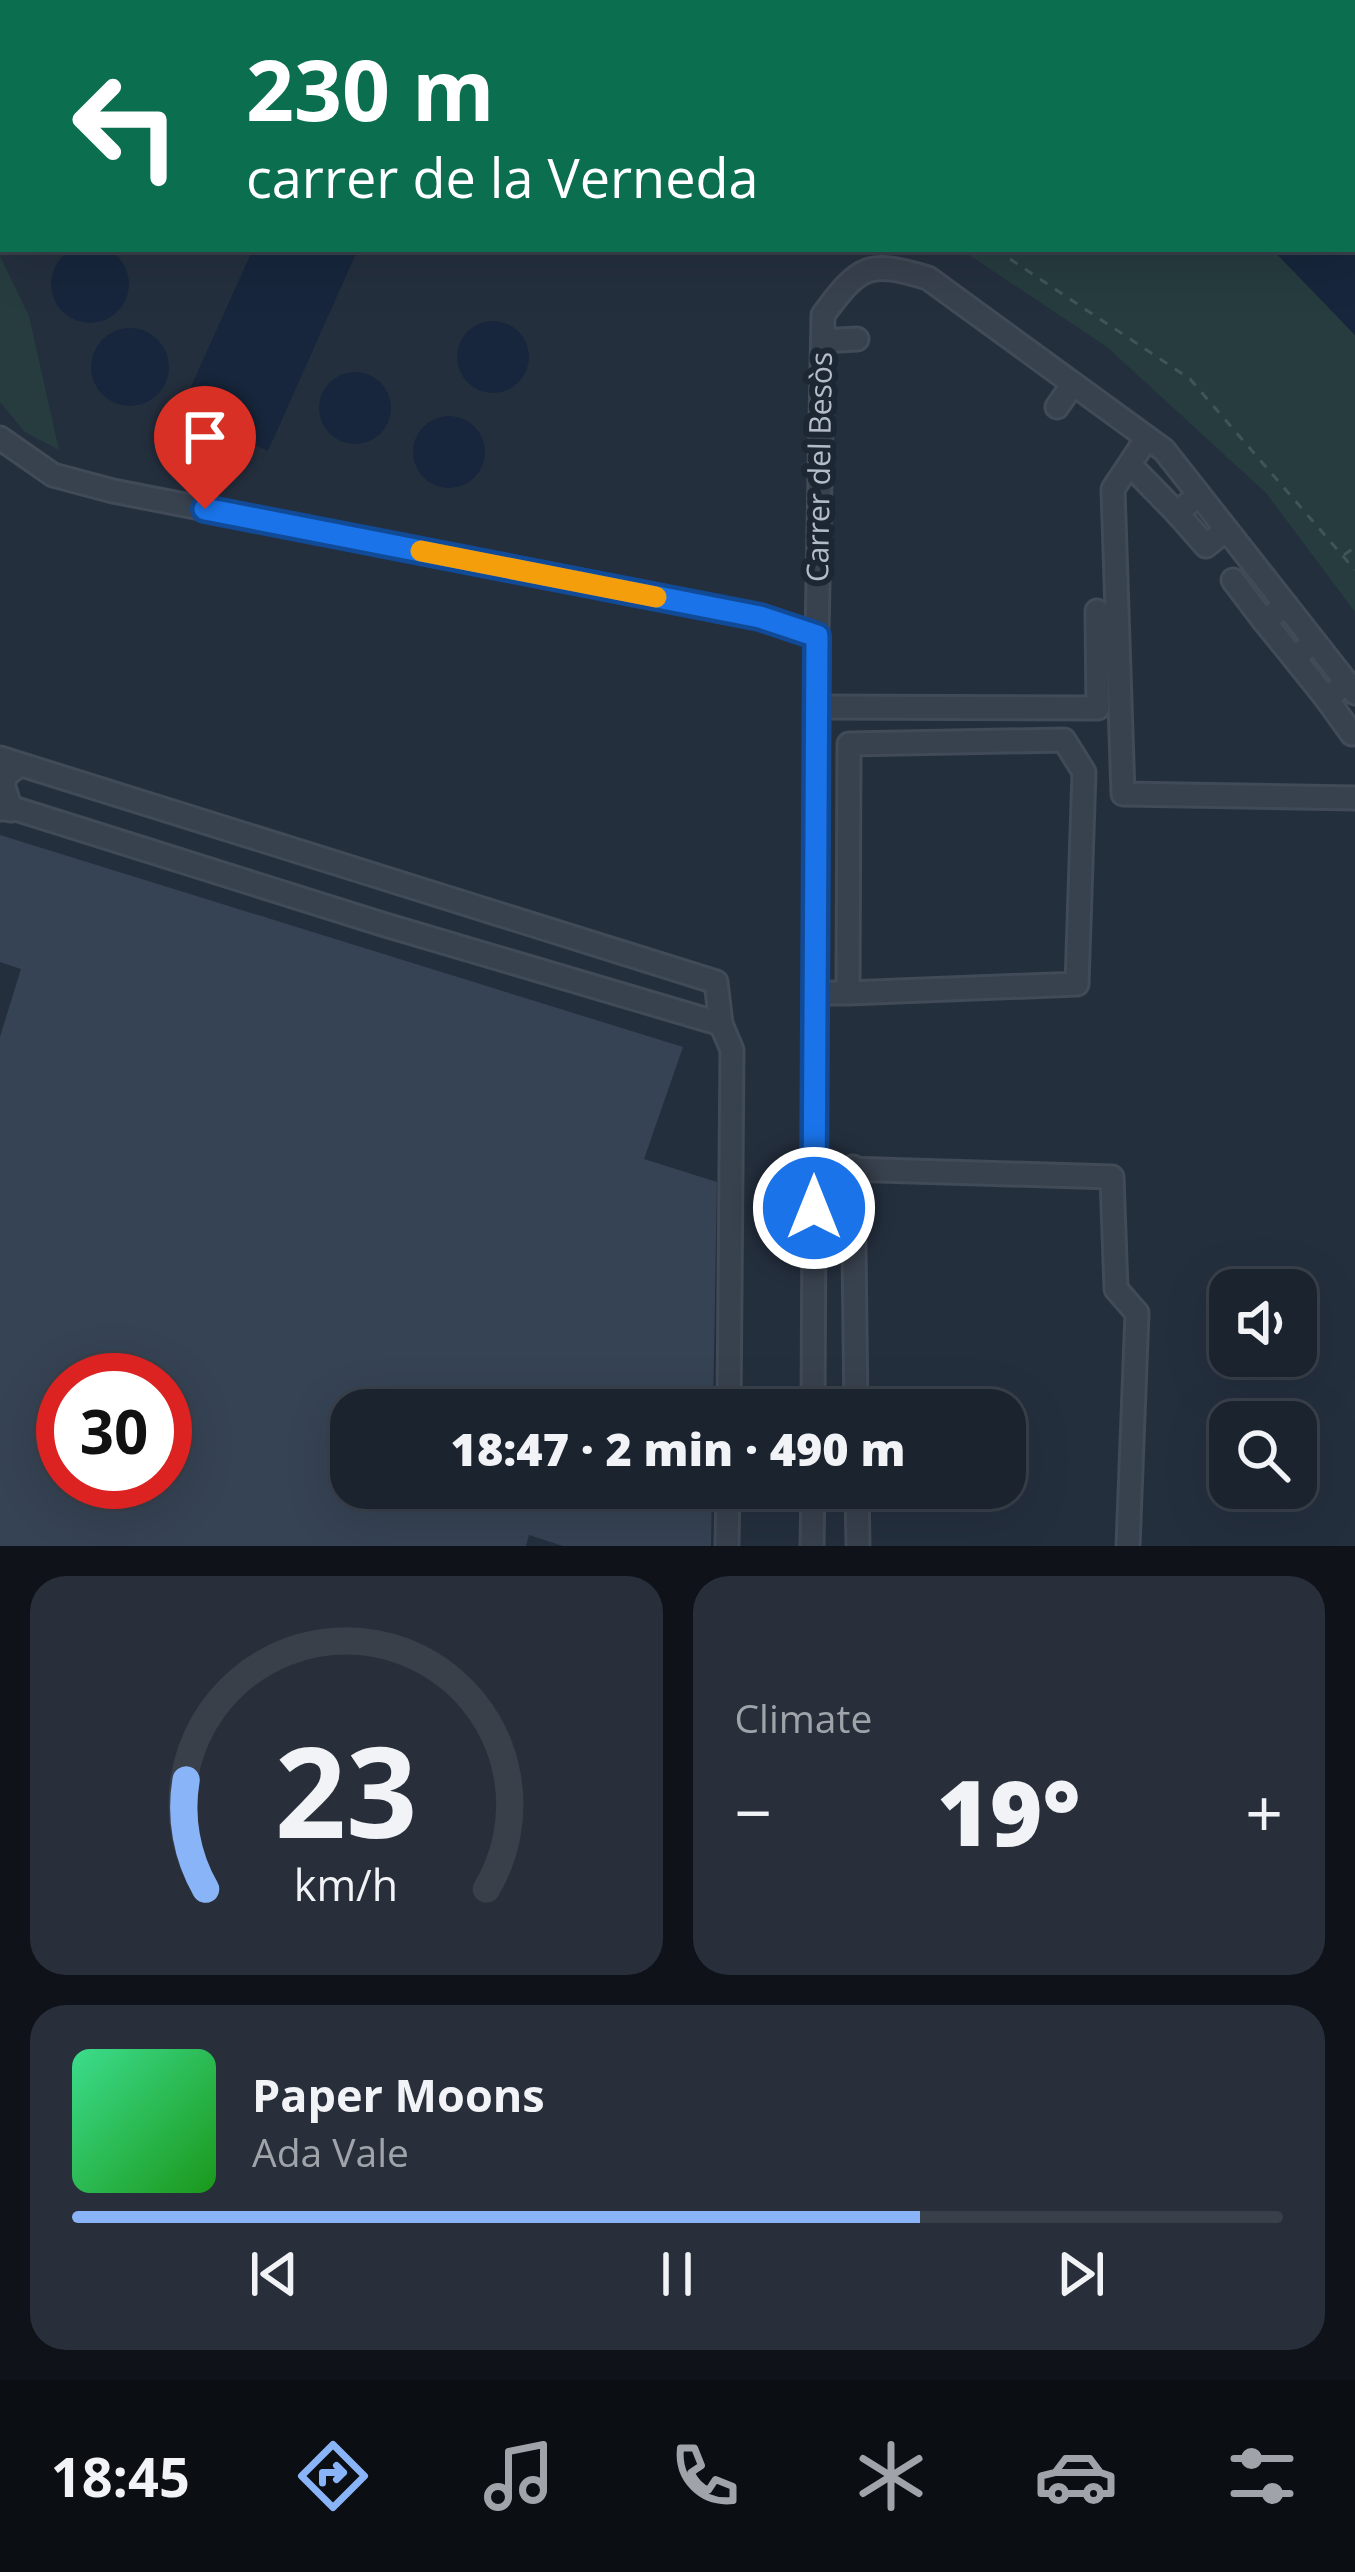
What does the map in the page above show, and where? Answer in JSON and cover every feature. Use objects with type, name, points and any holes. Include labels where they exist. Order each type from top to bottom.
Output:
[{"type":"street","name":"Carrer del Besòs","points":[[813,1389],[816,808],[827,707],[817,636],[832,606],[824,315],[850,279],[885,265],[928,278],[1073,384]]},
{"type":"street","points":[[823,341],[856,339]]},
{"type":"street","points":[[1057,406],[1073,384],[1164,450],[1351,688],[1326,698]]},
{"type":"street","points":[[0,438],[53,475],[112,491],[760,617],[817,636]]},
{"type":"street","points":[[1147,438],[1113,489],[1123,794],[1355,798]]},
{"type":"street","points":[[1130,465],[1206,546],[1354,734]]},
{"type":"street","points":[[1156,491],[1179,470]]},
{"type":"street","points":[[1178,513],[1199,495]]},
{"type":"street","points":[[1206,546],[1226,530]]},
{"type":"street","points":[[1233,580],[1253,564]]},
{"type":"street","points":[[1264,621],[1286,605]]},
{"type":"street","points":[[827,707],[1098,708],[1097,611]]},
{"type":"street","points":[[1294,658],[1315,642]]},
{"type":"street","points":[[815,993],[848,993],[1077,984],[1084,772],[1064,740],[848,744],[848,993]]},
{"type":"street","points":[[721,1024],[6,810],[3,784],[10,762],[716,982],[721,1024],[732,1050],[729,1389]]},
{"type":"street","points":[[816,808],[848,811]]},
{"type":"street","points":[[224,875],[236,833]]},
{"type":"street","points":[[816,876],[848,873]]},
{"type":"street","points":[[853,1167],[856,1389]]},
{"type":"street","points":[[814,1168],[1112,1177],[1116,1289],[1136,1313],[1128,1546]]},
{"type":"street","points":[[727,1546],[728,1509]]},
{"type":"street","points":[[812,1546],[813,1509]]},
{"type":"street","points":[[857,1509],[858,1546]]},
{"type":"path","points":[[1000,252],[1190,379],[1355,570]]},
{"type":"path","points":[[1342,556],[1355,547]]},
{"type":"green space","points":[[964,252],[1275,252],[1355,335],[1355,612],[1266,493],[1107,347]]},
{"type":"green space","points":[[0,256],[29,316],[59,450],[25,432],[0,402]]},
{"type":"water","points":[[70,252],[110,252],[126,269],[126,299],[105,320],[75,320],[54,299],[54,269]]},
{"type":"water","points":[[252,252],[357,252],[268,451],[180,411]]},
{"type":"water","points":[[1275,252],[1355,252],[1355,335]]},
{"type":"water","points":[[493,321],[518,332],[529,357],[518,382],[493,393],[468,382],[457,357],[468,332]]},
{"type":"water","points":[[130,328],[158,339],[169,367],[158,395],[130,406],[102,395],[91,367],[102,339]]},
{"type":"water","points":[[355,372],[381,382],[391,408],[381,434],[355,444],[329,434],[319,408],[329,382]]},
{"type":"water","points":[[449,416],[474,427],[485,452],[474,477],[449,488],[424,477],[413,452],[424,427]]},
{"type":"building","points":[[0,835],[683,1047],[644,1159],[717,1182],[713,1389],[330,1389],[330,1509],[712,1509],[711,1546],[563,1546],[529,1535],[526,1546],[0,1546],[0,1037],[21,969],[0,962]]},
{"type":"slow traffic","points":[[421,551],[656,597]]},
{"type":"route","points":[[205,509],[760,617],[817,636],[814,1208]]}]
